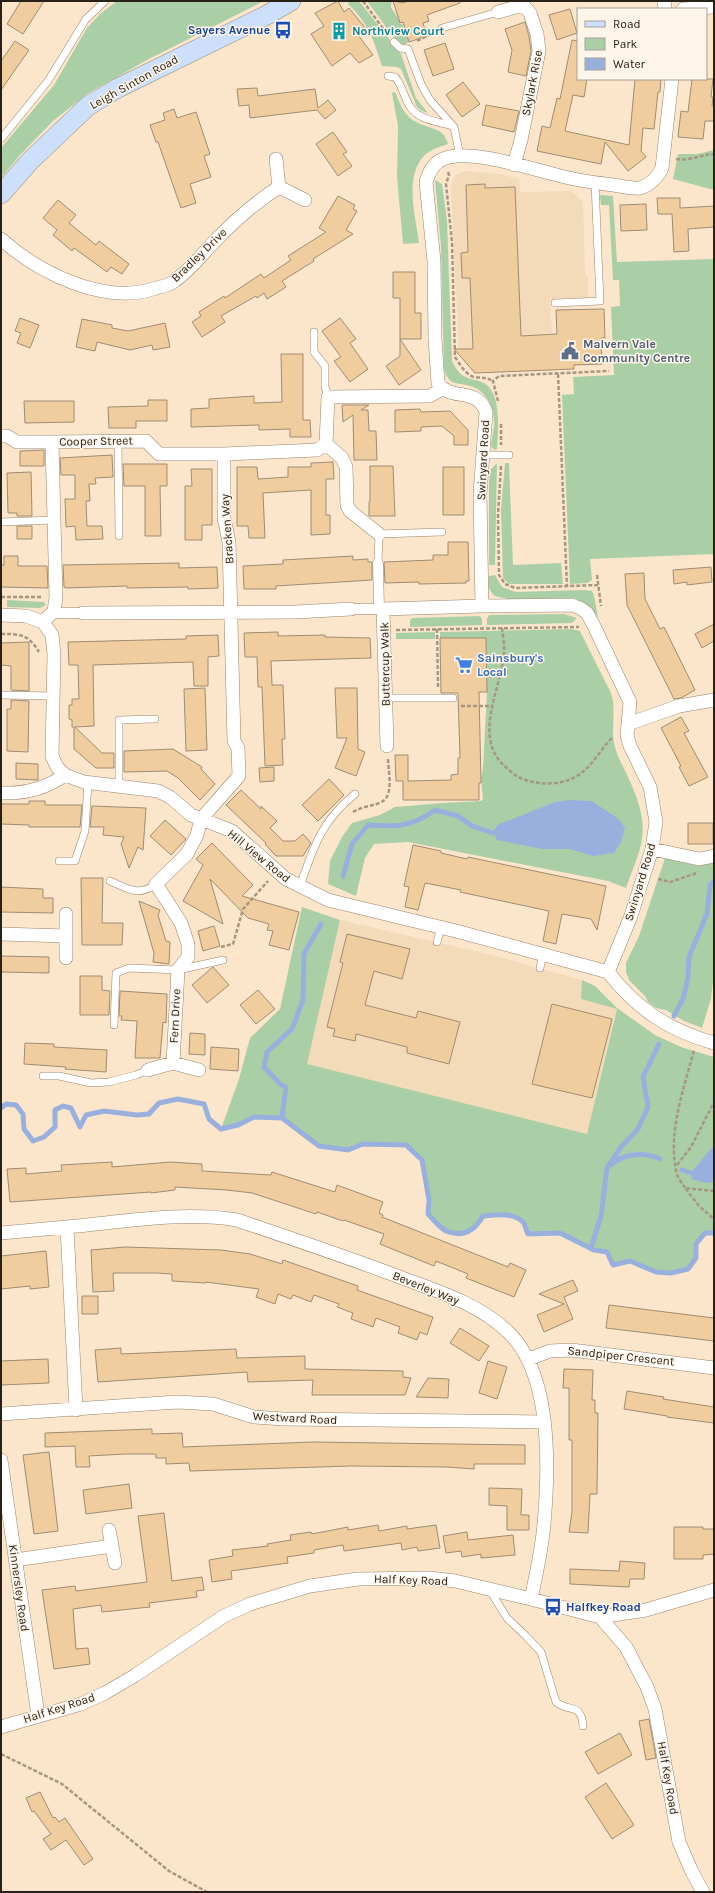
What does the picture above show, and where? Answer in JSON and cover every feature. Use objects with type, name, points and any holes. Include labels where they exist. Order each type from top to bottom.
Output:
[{"type":"main road","name":"Leigh Sinton Road","points":[[1,194],[30,161],[88,106],[118,88],[267,15],[291,1]]},
{"type":"street","name":"Skylark Rise","points":[[498,12],[522,3],[530,13],[537,34],[539,51],[521,140],[514,165]]},
{"type":"street","points":[[698,8],[714,7]]},
{"type":"street","points":[[326,444],[328,397],[430,396],[442,389],[438,383],[437,376],[434,261],[426,182],[432,167],[443,159],[460,156],[480,157],[595,183],[639,188],[647,185],[659,175],[663,158],[672,80]]},
{"type":"street","points":[[276,159],[279,187],[305,200]]},
{"type":"street","name":"Bradley Drive","points":[[1,239],[19,255],[44,270],[77,284],[111,292],[142,293],[172,283],[189,268],[234,222],[259,200],[279,187]]},
{"type":"street","name":"Swinyard Road","points":[[442,389],[476,398],[483,405],[486,412],[480,494],[482,606],[572,605],[587,613],[630,702],[627,735],[630,746],[650,787],[656,822],[652,849],[631,916],[608,972]]},
{"type":"street","points":[[1,436],[7,436],[17,442],[52,442]]},
{"type":"street","name":"Cooper Street","points":[[47,618],[54,611],[56,597],[52,442],[146,441],[159,454],[224,454]]},
{"type":"street","points":[[224,454],[317,450],[326,444]]},
{"type":"street","points":[[326,444],[342,458],[346,467],[347,506],[350,511],[379,534]]},
{"type":"street","name":"Bracken Way","points":[[201,819],[239,776],[238,748],[234,741],[229,542],[224,518],[224,454]]},
{"type":"street","points":[[1,616],[47,618],[83,613],[295,612],[381,609],[378,563]]},
{"type":"street","name":"Buttercup Walk","points":[[387,746],[384,630],[381,609],[482,606]]},
{"type":"street","points":[[1,793],[15,793],[41,789],[65,775],[58,767],[52,756],[54,654],[52,634],[47,618]]},
{"type":"street","points":[[628,724],[679,706],[714,700]]},
{"type":"street","name":"Hill View Road","points":[[65,775],[88,782],[158,791],[170,797],[191,815],[232,831],[286,879],[328,900],[441,927],[608,972]]},
{"type":"street","points":[[156,884],[187,854],[197,835],[201,819]]},
{"type":"street","points":[[652,849],[699,859],[714,856]]},
{"type":"street","name":"Fern Drive","points":[[156,884],[181,923],[188,944],[188,957],[178,970],[173,1063]]},
{"type":"street","points":[[66,914],[66,958]]},
{"type":"street","points":[[1,934],[66,936]]},
{"type":"street","points":[[608,972],[624,992],[643,1009],[670,1026],[714,1043]]},
{"type":"street","points":[[148,1070],[173,1063],[199,1070]]},
{"type":"street","name":"Beverley Way","points":[[1,1233],[192,1215],[214,1216],[236,1220],[374,1267],[458,1300],[486,1315],[508,1331],[529,1359],[542,1405],[547,1457],[544,1526],[531,1599]]},
{"type":"street","points":[[67,1227],[76,1410]]},
{"type":"street","name":"Sandpiper Crescent","points":[[529,1359],[550,1351],[571,1350],[714,1368]]},
{"type":"street","name":"Westward Road","points":[[1,1414],[177,1402],[213,1404],[254,1417],[284,1419],[544,1422]]},
{"type":"street","name":"Kinnersley Road","points":[[1,1460],[14,1560],[38,1715]]},
{"type":"street","points":[[109,1530],[115,1563]]},
{"type":"street","points":[[14,1560],[112,1546]]},
{"type":"street","name":"Half Key Road","points":[[1,1727],[38,1715],[81,1704],[104,1693],[134,1676],[224,1616],[250,1604],[278,1594],[310,1586],[358,1579],[430,1578],[455,1581],[600,1617],[626,1647],[647,1687],[655,1709],[679,1842],[692,1872],[703,1892]]},
{"type":"street","points":[[600,1617],[646,1610],[714,1590]]},
{"type":"lane","points":[[1,139],[48,81],[86,19],[105,1]]},
{"type":"lane","points":[[442,28],[498,12]]},
{"type":"lane","points":[[394,42],[400,48],[408,49],[421,84],[427,95],[454,127],[460,156]]},
{"type":"lane","points":[[388,76],[395,77],[400,83],[411,108],[420,116],[454,127]]},
{"type":"lane","points":[[555,303],[600,301],[595,183]]},
{"type":"lane","points":[[314,332],[314,352],[325,366],[325,387],[328,397]]},
{"type":"lane","points":[[118,441],[119,536]]},
{"type":"lane","points":[[483,455],[505,455]]},
{"type":"lane","points":[[1,522],[54,520]]},
{"type":"lane","points":[[378,563],[379,534],[442,532]]},
{"type":"lane","points":[[1,695],[53,696]]},
{"type":"lane","points":[[386,698],[453,698]]},
{"type":"lane","points":[[119,785],[119,720],[155,719]]},
{"type":"lane","points":[[59,861],[75,861],[85,831],[88,782]]},
{"type":"lane","points":[[300,886],[323,826],[335,812],[355,794]]},
{"type":"lane","points":[[110,881],[137,892],[147,891],[156,884]]},
{"type":"lane","points":[[437,942],[441,927]]},
{"type":"lane","points":[[540,968],[543,954]]},
{"type":"lane","points":[[114,1025],[116,973],[129,968],[178,970],[222,960]]},
{"type":"lane","points":[[43,1076],[59,1076],[91,1083],[108,1082],[136,1075],[148,1070]]},
{"type":"lane","points":[[488,1589],[507,1618],[541,1652],[556,1702],[580,1712],[583,1726]]},
{"type":"path","points":[[363,1],[394,42]]},
{"type":"path","points":[[417,40],[428,36]]},
{"type":"path","points":[[663,158],[694,159],[704,155],[714,154]]},
{"type":"path","points":[[443,159],[449,175],[446,184],[452,242],[454,357],[473,377],[486,377],[493,381],[498,403]]},
{"type":"path","points":[[493,381],[499,376],[609,371]]},
{"type":"path","points":[[558,373],[567,587]]},
{"type":"path","points":[[501,422],[505,455],[498,515],[499,576],[505,584],[515,588],[598,585]]},
{"type":"path","points":[[384,630],[594,626],[603,620],[597,575]]},
{"type":"path","points":[[1,596],[56,597]]},
{"type":"path","points":[[502,628],[505,654],[492,706],[490,727],[491,745],[498,762],[519,778],[532,783],[553,783],[574,778],[587,768],[608,742],[628,724]]},
{"type":"path","points":[[437,629],[439,698]]},
{"type":"path","points":[[1,634],[18,634],[26,637],[34,644],[40,654],[54,654]]},
{"type":"path","points":[[454,706],[492,706]]},
{"type":"path","points":[[349,816],[366,806],[383,802],[388,795],[389,785],[387,746]]},
{"type":"path","points":[[644,875],[670,882],[703,871]]},
{"type":"path","points":[[218,948],[233,944],[243,909],[277,872]]},
{"type":"path","points":[[698,1038],[676,1114],[674,1145],[676,1172],[685,1188],[699,1206],[714,1219]]},
{"type":"path","points":[[676,1166],[691,1147],[714,1102]]},
{"type":"path","points":[[685,1188],[714,1191]]},
{"type":"path","points":[[1,1754],[62,1784],[169,1871],[207,1892]]},
{"type":"shaded area","points":[[466,171],[499,174],[519,179],[520,192],[571,191],[583,202],[585,276],[588,276],[588,297],[550,299],[552,333],[537,334],[535,336],[536,371],[475,373],[459,355],[451,186],[453,179],[459,173]]},
{"type":"shaded area","points":[[340,920],[492,955],[582,980],[581,999],[617,1008],[587,1134],[306,1064]]},
{"type":"green space","points":[[117,1],[264,1],[147,60],[87,94],[53,121],[20,155],[1,178],[1,148],[54,85],[87,28],[100,14]]},
{"type":"green space","points":[[349,1],[359,1],[401,54],[416,98],[428,113],[417,107],[401,69],[397,67],[382,66],[370,32],[361,18],[348,4]]},
{"type":"green space","points":[[367,1],[392,1],[391,7],[400,24],[402,24],[409,42],[402,46],[395,39]]},
{"type":"green space","points":[[395,92],[409,117],[420,124],[442,133],[448,144],[428,152],[417,166],[414,176],[413,198],[419,243],[403,244],[397,177],[398,126],[392,93]]},
{"type":"green space","points":[[714,150],[714,190],[673,179],[678,154],[697,154]]},
{"type":"green space","points":[[435,180],[442,184],[447,221],[452,361],[456,369],[461,374],[470,379],[485,383],[493,393],[498,417],[497,449],[495,450],[492,448],[491,444],[494,414],[484,394],[470,386],[451,381],[444,369],[441,247]]},
{"type":"green space","points":[[600,195],[613,196],[617,262],[714,259],[714,554],[590,559],[592,580],[587,583],[570,584],[562,395],[574,394],[573,377],[614,375],[611,307],[620,306],[619,280],[613,280],[609,205],[601,205]]},
{"type":"green space","points":[[497,463],[495,565],[489,565],[489,481],[491,469]]},
{"type":"green space","points":[[505,463],[509,463],[513,565],[561,563],[563,584],[509,584],[503,578],[501,510]]},
{"type":"green space","points":[[495,575],[502,587],[516,592],[592,591],[598,617],[590,607],[575,598],[508,599],[495,596],[489,587],[489,576]]},
{"type":"green space","points":[[7,600],[44,602],[46,605],[40,608],[7,607]]},
{"type":"green space","points":[[564,614],[577,618],[572,623],[487,625],[489,615]]},
{"type":"green space","points":[[480,616],[482,619],[482,625],[410,627],[410,621],[412,618]]},
{"type":"green space","points":[[571,629],[580,631],[611,693],[613,700],[613,734],[615,747],[632,786],[641,815],[643,827],[640,849],[626,888],[608,881],[408,842],[374,844],[365,858],[356,896],[328,884],[330,861],[342,837],[352,823],[380,815],[395,807],[481,801],[483,799],[481,779],[483,768],[487,692],[486,638],[440,639],[440,632]]},
{"type":"green space","points":[[435,632],[435,639],[396,639],[396,633]]},
{"type":"green space","points":[[665,858],[698,866],[714,862],[714,973],[711,999],[702,1028],[684,1021],[666,1010],[656,1008],[648,1002],[645,996],[629,980],[626,972],[626,963],[639,936]]},
{"type":"green space","points":[[302,907],[340,920],[307,1064],[587,1134],[617,1009],[581,999],[582,980],[595,986],[617,1008],[655,1035],[681,1047],[714,1057],[714,1233],[705,1234],[696,1244],[696,1258],[688,1269],[671,1273],[656,1272],[630,1261],[613,1265],[607,1252],[596,1250],[562,1234],[528,1234],[523,1222],[509,1215],[483,1216],[472,1229],[463,1233],[458,1234],[446,1231],[428,1214],[429,1200],[422,1160],[406,1145],[363,1144],[348,1150],[319,1146],[282,1118],[254,1117],[221,1129],[239,1079],[250,1038],[280,1009]]},
{"type":"water","points":[[570,800],[592,801],[620,820],[625,828],[621,842],[614,853],[593,856],[570,849],[542,849],[497,840],[493,833],[497,825],[555,802]]},
{"type":"water","points":[[714,1145],[714,1182],[705,1183],[692,1179],[691,1173]]},
{"type":"building","points":[[21,1],[44,1],[23,34],[7,24]]},
{"type":"building","name":"Northview Court","points":[[338,1],[344,12],[349,8],[366,29],[358,35],[373,55],[359,63],[350,53],[332,66],[311,34],[324,26],[315,13]]},
{"type":"building","points":[[393,1],[403,3],[408,1],[460,1],[460,3],[427,15],[429,21],[423,23],[427,36],[409,42],[403,22],[400,23]]},
{"type":"building","points":[[570,9],[577,33],[557,40],[549,15]]},
{"type":"building","points":[[525,22],[531,51],[526,76],[508,72],[512,50],[505,29]]},
{"type":"building","points":[[572,40],[577,41],[577,80],[587,80],[584,97],[573,95],[565,131],[629,145],[635,80],[661,80],[660,92],[658,92],[654,129],[643,128],[641,151],[646,157],[628,171],[605,142],[601,164],[537,151],[542,126],[550,128],[557,98],[560,99]]},
{"type":"building","points":[[15,41],[29,50],[1,90],[1,61]]},
{"type":"building","points":[[445,43],[454,69],[433,76],[424,50]]},
{"type":"building","points":[[713,79],[711,97],[713,97],[712,106],[714,106],[714,121],[705,121],[703,139],[678,137],[681,111],[688,112],[692,80]]},
{"type":"building","points":[[463,82],[480,104],[462,117],[446,95]]},
{"type":"building","points":[[257,88],[258,96],[315,89],[318,108],[328,100],[336,110],[325,119],[317,110],[250,118],[249,105],[239,106],[237,89]]},
{"type":"building","points":[[486,105],[519,111],[514,132],[482,125]]},
{"type":"building","points":[[174,109],[177,118],[196,112],[210,154],[204,156],[211,177],[190,184],[196,203],[181,208],[158,142],[156,142],[150,125],[165,120],[163,113]]},
{"type":"building","points":[[333,132],[347,152],[343,154],[352,166],[338,176],[316,144]]},
{"type":"building","points":[[485,184],[485,188],[515,187],[521,336],[557,334],[556,310],[604,309],[605,338],[601,338],[602,364],[574,365],[574,369],[475,373],[454,349],[473,349],[470,278],[462,278],[461,253],[468,252],[466,185]]},
{"type":"building","points":[[338,196],[355,205],[353,209],[357,211],[346,230],[353,234],[313,259],[314,261],[282,281],[286,287],[267,299],[264,293],[221,316],[225,322],[202,337],[192,322],[201,316],[199,312],[224,296],[225,298],[261,274],[264,278],[291,260],[288,256],[326,232],[319,228]]},
{"type":"building","points":[[657,198],[680,198],[680,208],[714,206],[714,227],[688,229],[689,251],[674,252],[672,214],[658,214]]},
{"type":"building","points":[[58,200],[76,215],[69,223],[96,245],[99,241],[129,264],[122,274],[111,267],[107,272],[74,248],[72,251],[53,235],[57,230],[43,218]]},
{"type":"building","points":[[646,204],[647,230],[621,231],[620,205]]},
{"type":"building","points":[[393,272],[415,272],[415,313],[421,313],[421,339],[400,339],[400,298],[393,298]]},
{"type":"building","points":[[20,318],[39,325],[30,348],[17,343],[21,333],[15,331]]},
{"type":"building","points":[[340,318],[356,339],[350,343],[368,369],[350,382],[334,361],[341,357],[322,331]]},
{"type":"building","points":[[82,319],[112,325],[112,328],[128,331],[165,323],[170,347],[153,350],[152,345],[130,350],[97,342],[95,351],[76,347]]},
{"type":"building","points":[[400,339],[421,370],[399,385],[386,366],[400,356]]},
{"type":"building","points":[[281,354],[303,354],[303,420],[310,420],[311,437],[290,437],[290,429],[259,430],[259,425],[191,427],[191,409],[209,408],[209,399],[254,396],[254,403],[282,402]]},
{"type":"building","points":[[148,400],[167,400],[167,421],[136,421],[136,428],[109,428],[108,407],[148,406]]},
{"type":"building","points":[[24,401],[74,401],[74,422],[25,423]]},
{"type":"building","points":[[342,405],[369,405],[361,410],[368,410],[369,431],[376,431],[377,460],[354,460],[353,415],[343,422]]},
{"type":"building","points":[[420,409],[421,412],[450,411],[468,430],[468,445],[454,445],[454,436],[442,426],[421,427],[421,431],[395,432],[395,410]]},
{"type":"building","points":[[44,450],[44,466],[20,466],[20,451]]},
{"type":"building","points":[[112,455],[113,477],[95,478],[96,484],[89,484],[90,501],[86,501],[87,526],[102,526],[103,539],[76,540],[75,526],[66,527],[65,499],[75,499],[75,475],[61,475],[60,458]]},
{"type":"building","points":[[333,462],[334,479],[326,479],[326,515],[330,515],[330,534],[311,535],[311,490],[263,493],[265,538],[249,538],[248,526],[237,526],[237,467],[257,467],[258,479],[288,477],[288,467],[311,467],[311,463]]},
{"type":"building","points":[[123,464],[167,464],[167,486],[160,486],[161,536],[145,536],[145,486],[124,486]]},
{"type":"building","points":[[370,466],[393,466],[395,516],[369,516]]},
{"type":"building","points":[[443,467],[464,467],[464,515],[443,515]]},
{"type":"building","points":[[191,469],[212,469],[212,525],[202,525],[202,540],[185,540],[185,486],[192,486]]},
{"type":"building","points":[[31,472],[32,516],[17,516],[17,513],[8,513],[7,473]]},
{"type":"building","points":[[17,526],[32,526],[32,539],[17,539]]},
{"type":"building","points":[[448,542],[468,542],[469,581],[466,581],[466,583],[385,583],[384,562],[433,560],[433,555],[448,555]]},
{"type":"building","points":[[4,556],[18,556],[18,566],[47,566],[48,588],[1,587],[1,565],[4,565]]},
{"type":"building","points":[[353,556],[353,560],[368,559],[368,562],[372,562],[372,580],[276,586],[276,589],[244,589],[243,566],[283,564],[283,560]]},
{"type":"building","points":[[179,563],[179,568],[217,567],[218,588],[127,588],[127,586],[64,587],[63,565]]},
{"type":"building","points":[[711,567],[712,582],[687,585],[687,582],[674,584],[673,570]]},
{"type":"building","points":[[644,573],[645,599],[660,629],[664,627],[695,690],[681,698],[674,699],[627,605],[625,574]]},
{"type":"building","points":[[714,624],[714,641],[702,648],[695,634]]},
{"type":"building","points":[[278,632],[278,636],[325,635],[325,637],[370,638],[371,658],[271,661],[272,685],[283,685],[285,739],[282,739],[283,765],[265,766],[262,687],[258,687],[257,657],[245,657],[244,633]]},
{"type":"building","points":[[218,635],[219,656],[208,657],[208,686],[194,686],[193,662],[93,665],[94,726],[75,727],[102,753],[114,753],[114,768],[96,768],[74,749],[74,727],[72,727],[72,720],[69,719],[69,705],[72,705],[72,699],[79,699],[78,665],[69,665],[68,642],[186,639],[186,636]]},
{"type":"building","points":[[440,638],[486,638],[487,692],[479,692],[481,783],[479,783],[479,800],[403,800],[403,781],[396,781],[395,755],[408,755],[408,781],[451,780],[451,775],[458,774],[458,758],[460,758],[458,693],[441,693]]},
{"type":"building","points":[[29,642],[29,691],[11,690],[11,666],[1,665],[1,643]]},
{"type":"building","points":[[205,688],[207,750],[186,751],[184,689]]},
{"type":"building","points":[[335,688],[357,688],[358,749],[365,752],[356,776],[335,768],[347,738],[337,738]]},
{"type":"building","points":[[11,700],[29,701],[28,752],[7,751],[7,709],[11,709]]},
{"type":"building","points":[[681,717],[689,731],[684,733],[708,777],[689,786],[679,767],[681,766],[661,728]]},
{"type":"building","points":[[173,749],[202,767],[201,769],[215,784],[200,800],[178,778],[167,771],[124,772],[124,751]]},
{"type":"building","points":[[16,763],[38,764],[38,780],[16,779]]},
{"type":"building","points":[[274,767],[274,781],[260,782],[259,768]]},
{"type":"building","points":[[329,779],[344,795],[318,821],[302,805]]},
{"type":"building","points":[[241,790],[261,809],[261,806],[277,821],[270,828],[283,841],[295,841],[303,834],[311,843],[303,856],[276,856],[265,844],[266,843],[226,805]]},
{"type":"building","points":[[29,801],[45,801],[45,805],[82,805],[80,827],[29,827],[29,825],[1,824],[1,804],[29,804]]},
{"type":"building","points":[[92,806],[146,808],[143,850],[138,847],[129,868],[121,844],[124,837],[103,835],[104,827],[90,827]]},
{"type":"building","points":[[165,820],[186,839],[171,855],[150,836]]},
{"type":"building","points":[[688,823],[713,823],[713,844],[688,844]]},
{"type":"building","points":[[212,843],[253,885],[242,896],[299,912],[289,950],[269,945],[273,931],[267,930],[269,924],[248,918],[210,879],[223,924],[183,901],[203,865],[196,859]]},
{"type":"building","points":[[413,845],[441,851],[441,853],[467,859],[468,857],[606,886],[597,930],[591,919],[562,914],[556,944],[543,941],[549,911],[425,883],[418,910],[405,907],[409,887],[404,886]]},
{"type":"building","points":[[81,878],[103,878],[102,923],[123,923],[122,945],[82,945]]},
{"type":"building","points":[[1,887],[43,889],[43,898],[53,898],[53,913],[1,912]]},
{"type":"building","points":[[139,901],[160,910],[158,915],[166,941],[170,942],[169,964],[153,962],[154,953]]},
{"type":"building","points":[[214,926],[220,946],[203,951],[198,931]]},
{"type":"building","points":[[347,934],[410,949],[402,979],[374,971],[365,1005],[416,1018],[418,1011],[460,1022],[449,1064],[407,1053],[407,1047],[356,1034],[355,1041],[333,1036],[335,1029],[327,1027],[343,963],[340,962]]},
{"type":"building","points":[[1,956],[49,957],[49,973],[1,972]]},
{"type":"building","points":[[213,967],[229,985],[207,1003],[192,985]]},
{"type":"building","points":[[80,976],[102,976],[102,990],[110,991],[109,1015],[80,1015]]},
{"type":"building","points":[[258,990],[275,1009],[256,1024],[240,1005]]},
{"type":"building","points":[[120,991],[167,994],[166,1023],[163,1022],[160,1058],[135,1058],[137,1021],[121,1020],[122,1016],[119,1016]]},
{"type":"building","points":[[552,1004],[612,1019],[592,1098],[532,1084]]},
{"type":"building","points":[[190,1033],[205,1034],[205,1055],[189,1054]]},
{"type":"building","points":[[25,1043],[54,1044],[54,1047],[107,1050],[106,1072],[24,1064]]},
{"type":"building","points":[[211,1047],[239,1049],[238,1071],[210,1069]]},
{"type":"building","points":[[112,1162],[112,1167],[170,1162],[202,1164],[202,1171],[271,1175],[272,1172],[335,1192],[337,1185],[383,1202],[379,1213],[383,1215],[382,1217],[508,1267],[510,1263],[526,1270],[514,1297],[466,1278],[468,1274],[436,1261],[434,1266],[380,1244],[384,1234],[344,1220],[343,1221],[317,1212],[316,1214],[252,1193],[175,1187],[175,1190],[151,1193],[10,1202],[7,1169],[26,1168],[26,1174],[62,1171],[61,1165]]},
{"type":"building","points":[[125,1247],[221,1250],[250,1254],[282,1264],[283,1260],[358,1286],[357,1290],[433,1317],[427,1335],[420,1332],[417,1340],[398,1333],[400,1327],[376,1318],[373,1327],[351,1319],[353,1313],[337,1307],[339,1304],[314,1295],[311,1302],[293,1295],[291,1299],[278,1294],[275,1304],[256,1297],[259,1289],[206,1282],[172,1281],[172,1274],[156,1273],[113,1273],[114,1291],[93,1292],[91,1250]]},
{"type":"building","points":[[46,1251],[49,1287],[30,1289],[30,1286],[1,1289],[1,1256]]},
{"type":"building","points":[[573,1280],[578,1291],[564,1297],[573,1319],[544,1332],[537,1315],[564,1304],[539,1294]]},
{"type":"building","points":[[82,1296],[98,1296],[98,1314],[82,1314]]},
{"type":"building","points":[[609,1305],[714,1318],[714,1341],[606,1328]]},
{"type":"building","points":[[460,1328],[489,1346],[479,1361],[450,1343]]},
{"type":"building","points":[[121,1348],[121,1354],[236,1349],[237,1358],[305,1356],[305,1369],[403,1371],[403,1377],[411,1378],[405,1395],[312,1395],[313,1380],[248,1382],[247,1372],[98,1382],[95,1350]]},
{"type":"building","points":[[48,1359],[49,1383],[1,1385],[1,1361]]},
{"type":"building","points":[[488,1361],[507,1367],[497,1399],[479,1393]]},
{"type":"building","points":[[564,1369],[593,1370],[592,1400],[595,1400],[595,1413],[598,1413],[597,1494],[590,1494],[588,1533],[569,1532],[572,1512],[572,1440],[569,1440],[569,1388],[563,1388]]},
{"type":"building","points":[[428,1378],[449,1379],[448,1398],[416,1397]]},
{"type":"building","points":[[627,1391],[664,1397],[663,1399],[714,1407],[714,1423],[667,1417],[624,1409]]},
{"type":"building","points":[[152,1429],[152,1434],[182,1433],[183,1447],[313,1442],[525,1445],[525,1464],[474,1464],[474,1469],[447,1467],[351,1466],[190,1471],[189,1463],[166,1464],[166,1458],[156,1458],[156,1454],[125,1454],[89,1456],[90,1467],[76,1467],[75,1446],[45,1447],[45,1433]]},
{"type":"building","points":[[49,1452],[58,1531],[34,1534],[23,1455]]},
{"type":"building","points":[[129,1484],[132,1508],[86,1514],[83,1490]]},
{"type":"building","points":[[489,1488],[522,1489],[521,1515],[529,1515],[529,1530],[507,1530],[507,1506],[489,1505]]},
{"type":"building","points":[[164,1513],[172,1581],[202,1577],[204,1590],[196,1591],[197,1597],[149,1603],[150,1607],[102,1612],[101,1605],[73,1609],[76,1649],[88,1648],[90,1664],[54,1669],[42,1590],[75,1586],[76,1591],[147,1582],[138,1516]]},
{"type":"building","points":[[378,1525],[379,1531],[407,1526],[407,1529],[436,1525],[440,1548],[418,1551],[417,1547],[402,1550],[401,1543],[344,1551],[343,1545],[314,1550],[314,1553],[287,1557],[288,1563],[231,1571],[232,1579],[212,1582],[209,1560],[233,1556],[232,1550],[268,1546],[267,1544],[291,1540],[290,1535],[311,1532],[312,1534],[348,1527],[348,1530]]},
{"type":"building","points":[[674,1527],[703,1527],[703,1529],[714,1529],[714,1554],[703,1555],[703,1559],[674,1559]]},
{"type":"building","points":[[467,1532],[468,1540],[513,1535],[515,1555],[481,1558],[481,1554],[462,1557],[461,1551],[446,1553],[443,1536]]},
{"type":"building","points":[[620,1561],[645,1563],[644,1579],[630,1579],[629,1587],[570,1584],[570,1569],[619,1571]]},
{"type":"building","points":[[649,1719],[656,1758],[646,1760],[639,1721]]},
{"type":"building","points":[[620,1733],[632,1755],[598,1774],[585,1752]]},
{"type":"building","points":[[606,1783],[634,1825],[612,1839],[585,1797]]},
{"type":"building","points":[[40,1792],[53,1818],[55,1817],[59,1822],[65,1818],[93,1859],[84,1865],[66,1840],[51,1850],[43,1839],[51,1834],[34,1811],[32,1812],[26,1798]]},
{"type":"waterway","points":[[343,876],[352,844],[368,825],[403,825],[419,820],[435,810],[458,816],[472,826],[493,833]]},
{"type":"waterway","points":[[674,1016],[683,999],[688,978],[689,957],[707,914],[710,885],[714,881]]},
{"type":"waterway","points":[[282,1118],[286,1087],[281,1085],[264,1067],[267,1052],[292,1029],[303,1000],[304,954],[321,924]]},
{"type":"waterway","points":[[591,1248],[601,1216],[607,1168],[621,1147],[638,1129],[648,1107],[643,1077],[659,1044]]},
{"type":"waterway","points":[[1,1108],[6,1104],[16,1105],[23,1114],[24,1129],[33,1141],[44,1137],[55,1127],[55,1110],[63,1106],[71,1108],[80,1127],[86,1115],[104,1111],[137,1115],[149,1114],[159,1103],[178,1099],[204,1104],[209,1119],[221,1129],[238,1125],[254,1117],[282,1118],[319,1146],[348,1150],[363,1144],[406,1145],[422,1160],[429,1200],[428,1214],[446,1231],[458,1234],[463,1233],[472,1229],[483,1216],[509,1215],[523,1222],[528,1234],[560,1233],[594,1250],[607,1252],[613,1265],[630,1261],[656,1272],[671,1273],[688,1269],[696,1258],[696,1244],[705,1233],[714,1233]]},
{"type":"waterway","points":[[612,1164],[617,1160],[635,1155],[648,1155],[660,1159]]},
{"type":"waterway","points":[[682,1170],[691,1173]]},
{"type":"place","name":"Sayers Avenue","points":[[283,30]]},
{"type":"place","name":"Northview Court","points":[[339,31]]},
{"type":"place","name":"Malvern Vale Community Centre","points":[[570,351]]},
{"type":"place","name":"Sainsbury's Local","points":[[464,665]]},
{"type":"place","name":"Halfkey Road","points":[[553,1607]]}]
